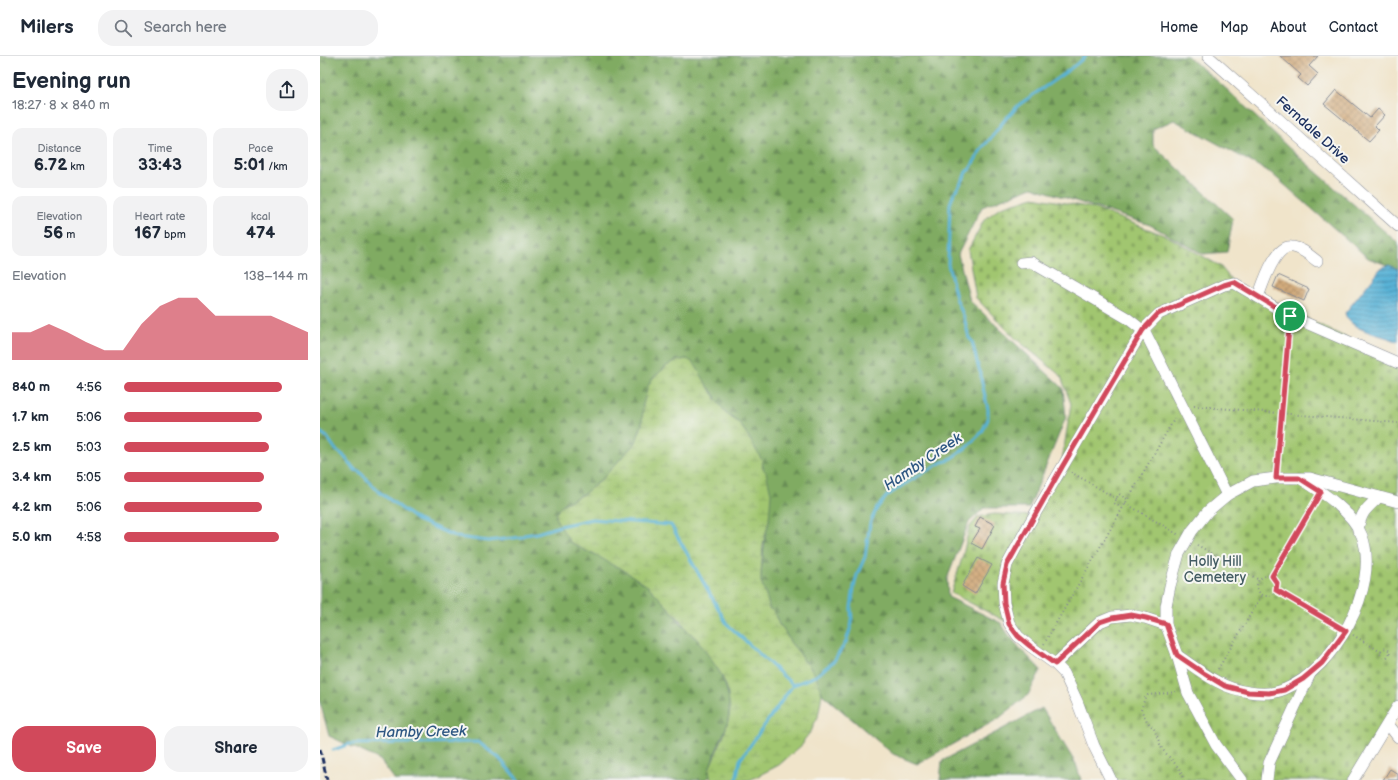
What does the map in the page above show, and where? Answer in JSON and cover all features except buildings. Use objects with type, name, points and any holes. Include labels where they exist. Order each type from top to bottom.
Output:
[{"type":"street","name":"Ferndale Drive","points":[[1208,56],[1398,226]]},
{"type":"street","points":[[1258,297],[1272,262],[1278,253],[1285,247],[1292,246],[1317,261]]},
{"type":"street","points":[[1021,263],[1031,262],[1127,318],[1145,332],[1227,495]]},
{"type":"street","points":[[1111,780],[1094,746],[1064,673],[1055,664],[1018,636],[1009,624],[1004,603],[1003,583],[1007,565],[1062,467],[1143,330],[1158,314],[1234,282],[1290,316],[1398,363]]},
{"type":"street","points":[[1242,780],[1216,745],[1187,690],[1166,624],[1166,606],[1179,554],[1192,531],[1208,512],[1227,495],[1253,481],[1276,478],[1310,478],[1398,502]]},
{"type":"street","points":[[1177,655],[1225,686],[1248,692],[1269,693],[1284,690],[1311,673],[1322,663],[1346,631],[1359,602],[1365,578],[1367,556],[1362,536],[1342,509],[1329,497],[1299,478]]},
{"type":"street","points":[[1358,530],[1360,519],[1364,511],[1379,497]]},
{"type":"street","points":[[1055,664],[1100,622],[1112,618],[1131,615],[1166,624]]},
{"type":"street","points":[[1267,780],[1269,763],[1311,673]]},
{"type":"street","points":[[1353,780],[1398,706]]},
{"type":"street","points":[[1388,724],[1398,737]]},
{"type":"path","points":[[1276,478],[1290,316]]},
{"type":"path","points":[[1039,653],[1182,405],[1398,423]]},
{"type":"path","points":[[1062,467],[1117,499]]},
{"type":"path","points":[[1272,576],[1321,492]]},
{"type":"path","points":[[1122,508],[1114,503],[1119,494],[1127,500]]},
{"type":"path","points":[[1125,503],[1258,580]]},
{"type":"path","points":[[1258,580],[1264,576],[1272,576]]},
{"type":"path","points":[[1258,580],[1258,590],[1262,595],[1269,596],[1276,590],[1277,583],[1272,576]]},
{"type":"path","points":[[1276,590],[1381,652],[1381,655],[1385,658],[1390,654],[1390,651],[1386,649],[1383,649],[1381,652]]},
{"type":"path","points":[[1213,679],[1262,595]]},
{"type":"path","points":[[1184,780],[1179,768],[1162,749],[1154,729],[1143,716],[1141,710],[1145,698],[1148,695],[1187,690]]},
{"type":"green space","points":[[320,56],[1187,56],[1221,84],[1289,148],[1398,243],[1398,269],[1368,258],[1271,173],[1174,120],[1153,129],[1153,145],[1233,219],[1227,252],[1203,254],[1150,225],[1032,187],[982,207],[958,254],[970,301],[1063,388],[1066,417],[1029,508],[984,508],[969,522],[947,579],[948,597],[1001,623],[1014,642],[1041,670],[1028,695],[998,719],[917,764],[893,754],[822,694],[816,676],[790,642],[783,628],[779,625],[773,611],[769,609],[761,582],[765,538],[769,520],[762,460],[739,423],[728,415],[715,400],[715,396],[687,359],[675,361],[652,379],[643,405],[642,424],[636,442],[603,478],[585,493],[562,505],[588,552],[619,567],[649,587],[703,646],[720,673],[728,694],[729,714],[728,722],[712,762],[710,777],[704,780],[395,780],[380,760],[329,736],[320,702]]},
{"type":"green space","name":"Holly Hill Cemetery","points":[[1034,197],[1093,208],[1169,237],[1220,266],[1234,283],[1398,363],[1398,706],[1353,780],[1111,780],[1064,673],[1009,623],[951,593],[963,555],[969,528],[978,517],[994,514],[1034,516],[1061,467],[1071,404],[1061,376],[1015,338],[976,298],[968,250],[984,220],[1001,207]]},
{"type":"green space","points":[[687,359],[694,363],[716,400],[728,415],[739,423],[762,460],[763,469],[766,472],[771,493],[769,520],[763,545],[761,582],[769,609],[773,610],[779,625],[783,628],[790,642],[816,676],[822,694],[818,717],[803,744],[779,765],[750,780],[711,780],[709,769],[724,735],[730,709],[727,688],[721,674],[697,639],[649,587],[619,567],[614,566],[593,553],[588,552],[570,542],[555,517],[562,505],[585,493],[603,478],[636,442],[642,425],[643,405],[648,386],[652,379],[675,361]]},
{"type":"green space","points":[[1042,708],[1076,764],[1081,780],[940,780],[942,761]]},
{"type":"water","points":[[1389,265],[1398,269],[1398,342],[1360,328],[1348,319],[1345,313],[1381,268]]},
{"type":"waterway","name":"Hamby Creek","points":[[736,780],[740,760],[793,685],[816,676],[834,661],[846,642],[852,623],[851,608],[854,587],[857,575],[865,557],[870,523],[877,508],[887,496],[942,462],[947,461],[966,448],[982,432],[988,419],[988,409],[981,374],[972,341],[969,338],[964,317],[956,298],[948,264],[950,204],[954,193],[982,148],[1018,105],[1062,75],[1086,56]]},
{"type":"waterway","points":[[320,432],[327,437],[336,450],[343,455],[355,470],[359,471],[378,491],[417,520],[457,537],[488,541],[522,537],[524,535],[592,519],[671,525],[727,624],[793,685]]},
{"type":"waterway","name":"Hamby Creek","points":[[333,750],[350,744],[478,742],[499,758],[518,780]]},
{"type":"railway","points":[[320,749],[327,780]]},
{"type":"route","points":[[1234,282],[1290,316],[1276,478],[1299,478],[1321,492],[1272,576],[1277,583],[1276,590],[1346,631],[1334,649],[1322,663],[1303,679],[1284,690],[1269,693],[1248,692],[1225,686],[1177,655],[1166,624],[1131,615],[1112,618],[1100,622],[1055,664],[1043,656],[1018,636],[1009,624],[1004,603],[1003,583],[1007,565],[1029,524],[1143,330],[1158,314],[1234,282]]}]
